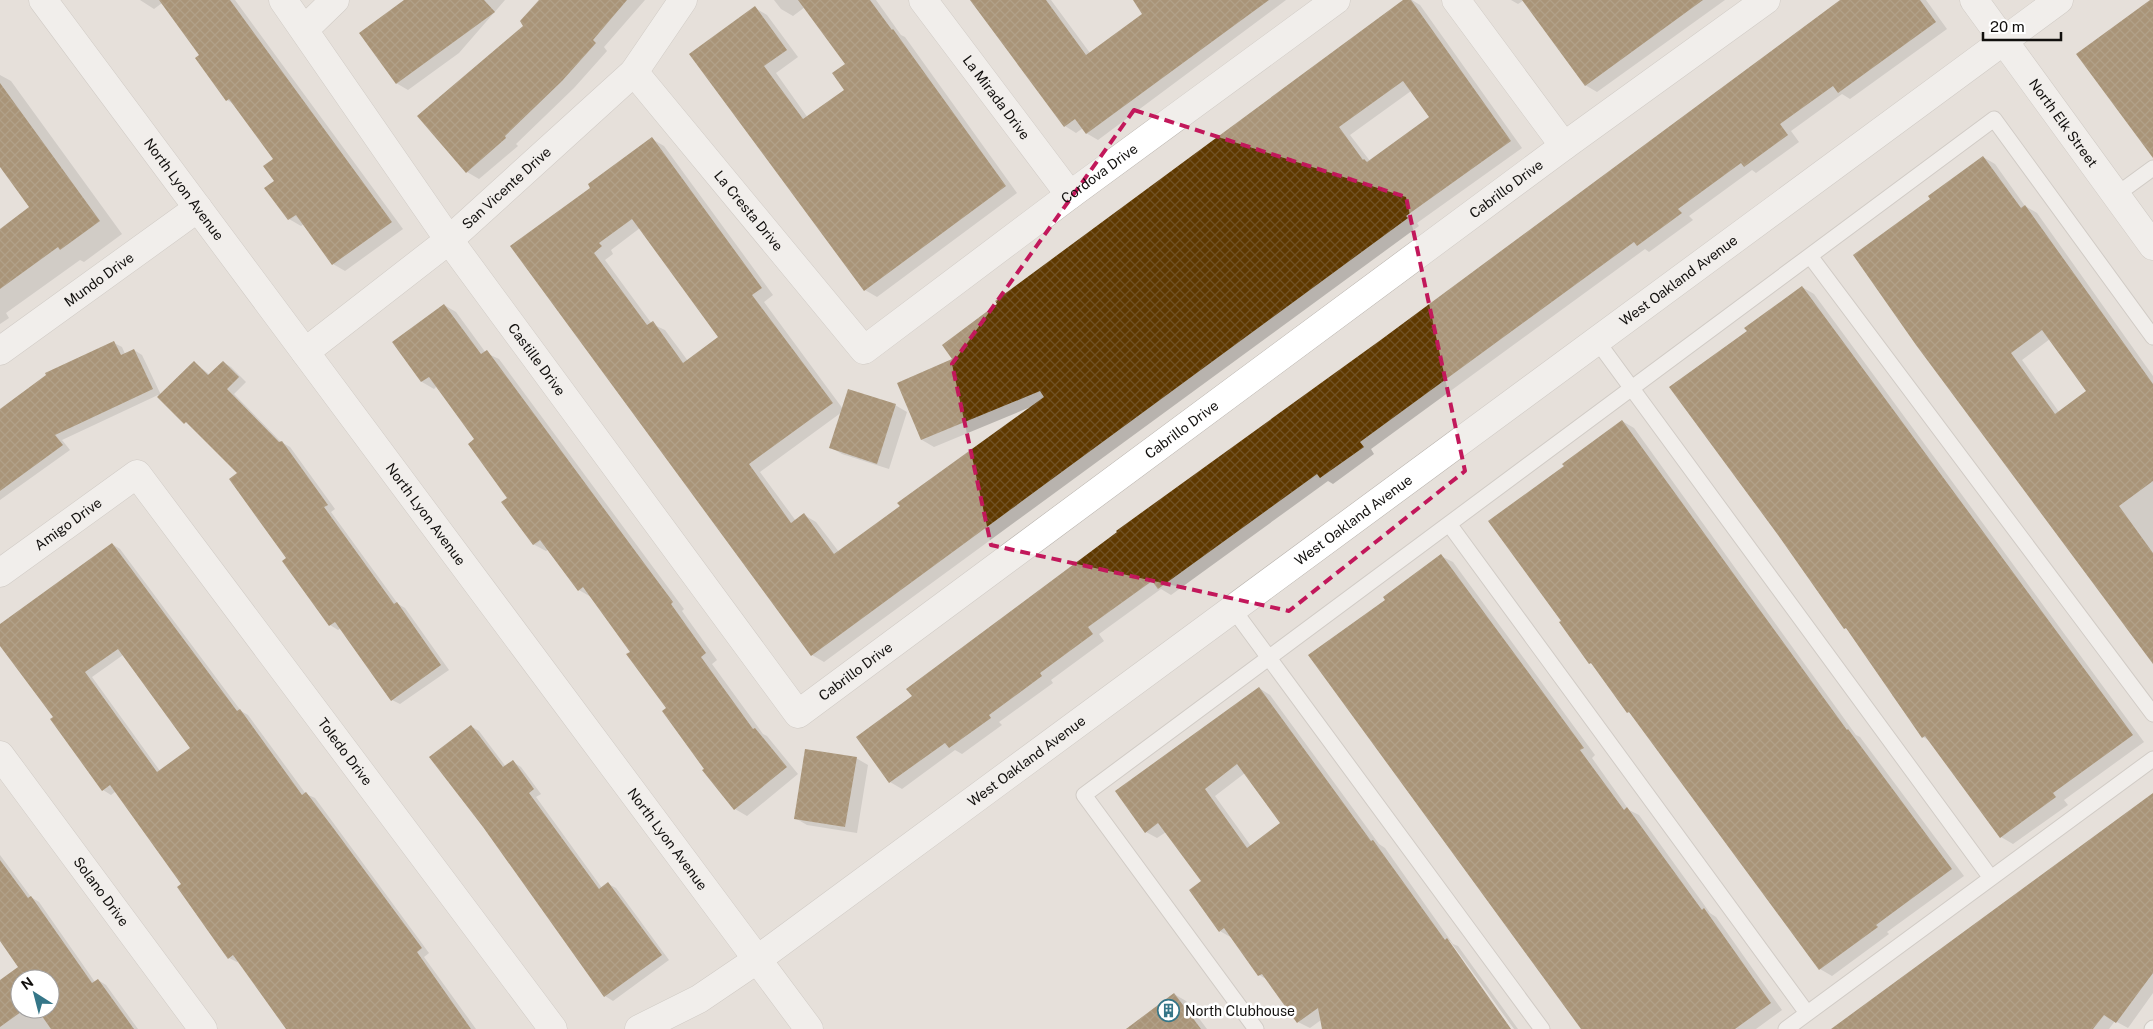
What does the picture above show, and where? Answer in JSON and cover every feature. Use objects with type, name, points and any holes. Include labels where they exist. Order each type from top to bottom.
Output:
[{"type":"street","name":"North Lyon Avenue","points":[[42,0],[809,1029]]},
{"type":"street","name":"Castille Drive","points":[[284,0],[449,240],[798,714]]},
{"type":"street","points":[[305,29],[335,0]]},
{"type":"street","name":"San Vicente Drive","points":[[305,352],[449,240],[634,72],[683,0]]},
{"type":"street","name":"La Mirada Drive","points":[[923,0],[1070,194]]},
{"type":"street","name":"Cordova Drive","points":[[864,350],[1070,194],[1336,0]]},
{"type":"street","points":[[1456,0],[1564,146]]},
{"type":"street","name":"Cabrillo Drive","points":[[798,714],[1564,146],[1766,0]]},
{"type":"street","name":"North Elk Street","points":[[1974,0],[2005,40],[2153,246]]},
{"type":"street","name":"West Oakland Avenue","points":[[639,1029],[699,998],[758,960],[2059,0]]},
{"type":"street","name":"La Cresta Drive","points":[[634,72],[864,350]]},
{"type":"street","name":"Mundo Drive","points":[[0,352],[198,208]]},
{"type":"street","name":"Amigo Drive","points":[[0,573],[137,474]]},
{"type":"street","name":"Toledo Drive","points":[[137,474],[552,1029]]},
{"type":"street","name":"Solano Drive","points":[[0,755],[203,1029]]},
{"type":"lane","points":[[1256,1029],[1084,795],[1994,119],[2153,337]]},
{"type":"lane","points":[[2116,195],[2153,168]]},
{"type":"lane","points":[[1810,256],[2153,714]]},
{"type":"lane","points":[[1597,341],[1990,878]]},
{"type":"lane","points":[[1449,524],[1807,1014]]},
{"type":"lane","points":[[1233,609],[1542,1029]]},
{"type":"lane","points":[[1786,1029],[2153,759]]},
{"type":"highlighted area","points":[[1134,110],[1406,197],[1465,471],[1289,611],[991,545],[952,364]]},
{"type":"building","points":[[159,0],[230,0],[392,222],[332,265],[296,215],[288,220],[264,188],[274,181],[263,166],[273,159],[229,99],[226,101],[195,58],[199,55]]},
{"type":"building","points":[[404,0],[484,0],[495,12],[396,84],[359,33]]},
{"type":"building","points":[[539,0],[627,0],[593,40],[596,43],[562,81],[505,136],[506,138],[466,173],[417,116],[523,26],[520,21]]},
{"type":"building","points":[[798,0],[870,0],[1006,186],[864,291],[689,54],[755,6],[787,50],[764,66],[803,119],[844,90],[832,73],[845,64]]},
{"type":"building","points":[[970,0],[1046,0],[1086,55],[1142,14],[1133,0],[1269,0],[1086,134],[1075,119],[1064,127]]},
{"type":"building","points":[[1403,0],[1411,0],[1511,141],[1406,216],[1408,218],[811,656],[510,246],[590,188],[588,184],[652,137],[762,288],[752,295],[833,403],[749,464],[791,523],[804,513],[834,554],[900,506],[897,503],[1044,397],[1040,391],[921,440],[897,383],[952,359],[942,345],[997,304],[995,301]],"holes":[[[1403,81],[1429,117],[1367,162],[1363,160],[1339,127]],[[632,219],[718,337],[683,363],[653,321],[647,325],[594,253],[602,246],[599,243]]]},
{"type":"building","points":[[1522,0],[1703,0],[1585,86]]},
{"type":"building","points":[[1840,0],[1920,0],[1936,22],[1838,93],[1833,86],[1780,124],[1788,135],[1744,167],[1741,163],[1678,209],[1682,213],[1637,246],[1634,242],[1360,442],[1364,447],[1320,478],[1317,474],[1158,589],[1152,581],[1088,627],[1093,634],[1040,673],[1042,676],[989,715],[991,718],[949,748],[945,743],[889,783],[856,737],[912,696],[906,689],[1116,531],[1382,339]]},
{"type":"building","points":[[2150,0],[2153,0],[2153,158],[2076,54]]},
{"type":"building","points":[[0,83],[100,221],[60,250],[58,247],[0,289],[0,229],[29,207],[0,167]]},
{"type":"building","points":[[1983,156],[2021,208],[2025,205],[2153,384],[2153,481],[2119,506],[2153,553],[2153,664],[1916,345],[1853,255],[1930,199],[1928,196]],"holes":[[[2042,330],[2086,391],[2055,414],[2011,353]]]},
{"type":"building","points":[[1802,286],[2133,735],[2053,793],[2056,797],[2000,838],[1925,736],[1922,738],[1846,628],[1844,629],[1778,535],[1669,387],[1747,331],[1744,328]]},
{"type":"building","points":[[444,304],[481,354],[487,350],[673,602],[671,604],[706,653],[701,657],[753,729],[755,728],[787,767],[734,810],[702,770],[704,769],[662,711],[666,708],[626,654],[630,652],[583,587],[578,591],[540,540],[533,545],[501,502],[507,498],[468,444],[474,439],[429,377],[421,382],[392,342]]},
{"type":"building","points":[[114,341],[121,355],[134,349],[153,389],[55,435],[63,445],[0,491],[0,409],[46,375],[45,373]]},
{"type":"building","points":[[194,361],[208,375],[223,361],[239,377],[227,389],[279,442],[282,441],[328,505],[324,507],[394,604],[397,602],[441,665],[391,701],[335,622],[329,626],[282,561],[286,558],[229,479],[237,473],[186,422],[184,424],[157,397]]},
{"type":"building","points":[[848,389],[896,404],[877,464],[829,448]]},
{"type":"building","points":[[1622,420],[1847,730],[1952,869],[1819,970],[1629,712],[1627,713],[1591,663],[1589,664],[1559,622],[1561,621],[1488,521],[1564,466],[1562,464]]},
{"type":"building","points":[[112,543],[237,711],[240,709],[302,795],[306,792],[422,948],[417,952],[471,1029],[286,1029],[233,955],[228,959],[177,887],[181,884],[110,785],[102,791],[50,719],[53,717],[0,646],[0,624]],"holes":[[[118,649],[190,748],[157,772],[85,672]]]},
{"type":"building","points":[[1441,554],[1584,748],[1580,750],[1624,810],[1627,807],[1702,910],[1704,908],[1771,1003],[1735,1029],[1581,1029],[1308,655],[1385,600],[1383,597]]},
{"type":"building","points":[[1259,687],[1445,940],[1447,938],[1511,1029],[1322,1029],[1318,1008],[1297,1023],[1262,974],[1258,976],[1224,928],[1219,932],[1189,890],[1201,881],[1158,823],[1145,833],[1115,791]],"holes":[[[1237,764],[1280,823],[1247,848],[1205,789]]]},
{"type":"building","points":[[471,725],[503,767],[513,760],[534,789],[529,793],[599,889],[608,882],[662,955],[604,997],[483,827],[429,757]]},
{"type":"building","points":[[805,749],[857,757],[845,827],[794,819]]},
{"type":"building","points":[[2153,793],[2153,973],[2116,1023],[2104,1015],[2093,1029],[1831,1029]]},
{"type":"building","points":[[0,860],[28,898],[31,896],[92,983],[98,979],[134,1029],[51,1029],[44,1019],[60,1019],[60,969],[15,969],[18,967],[0,941]]},
{"type":"building","points":[[10,973],[11,1019],[0,1027],[0,980]]},
{"type":"building","name":"North Clubhouse","points":[[1174,993],[1201,1029],[1126,1029]]},
{"type":"place","name":"North Clubhouse","points":[[1169,1011]]}]
